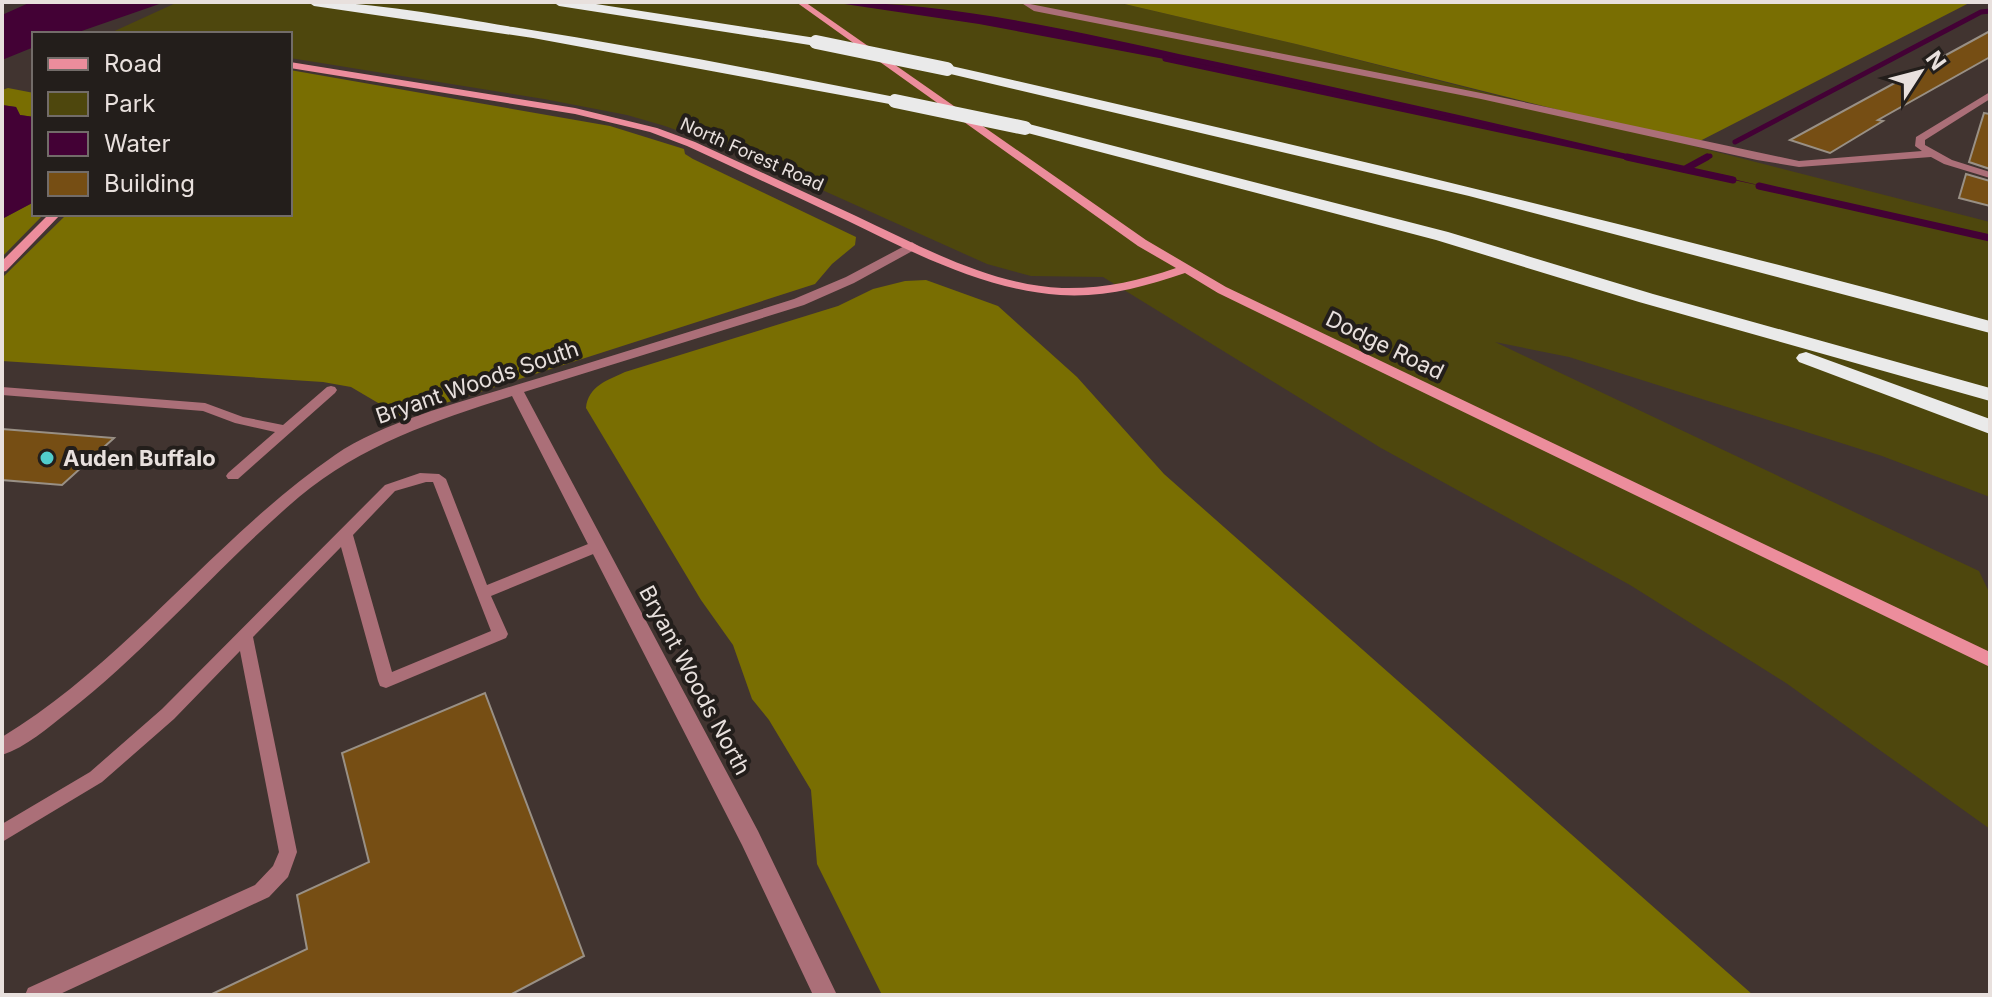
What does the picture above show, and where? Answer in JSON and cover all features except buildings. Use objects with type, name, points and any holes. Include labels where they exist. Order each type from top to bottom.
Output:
[{"type":"highway","points":[[314,2],[420,15],[692,61],[1025,128],[1442,236],[1646,298],[1990,395]]},
{"type":"highway","points":[[559,2],[816,42],[1379,167],[1735,256],[1990,327]]},
{"type":"highway","points":[[1879,296],[1990,317]]},
{"type":"highway","points":[[1646,298],[1990,427]]},
{"type":"street","name":"Dodge Road","points":[[800,2],[1121,229],[1186,269],[1298,328],[1990,660]]},
{"type":"street","points":[[1024,2],[1034,9],[1481,96],[1783,162],[1799,164],[1929,154]]},
{"type":"street","name":"North Forest Road","points":[[292,65],[575,111],[653,130],[691,144],[912,246],[998,282],[1038,290],[1083,292],[1120,289],[1157,281],[1186,269]]},
{"type":"street","points":[[1989,96],[1920,139],[1920,146],[1929,154],[1990,175]]},
{"type":"street","points":[[2,268],[53,216]]},
{"type":"street","name":"Bryant Woods South","points":[[2,747],[33,728],[93,682],[268,515],[316,475],[358,449],[414,423],[799,302],[843,283],[912,246]]},
{"type":"street","name":"Bryant Woods North","points":[[516,390],[750,838],[825,995]]},
{"type":"lane","points":[[233,476],[331,390]]},
{"type":"lane","points":[[2,391],[205,407],[240,420],[286,430]]},
{"type":"lane","points":[[2,834],[96,777],[168,714],[390,488],[428,476],[439,479],[500,634],[386,681],[345,534]]},
{"type":"lane","points":[[482,593],[598,546]]},
{"type":"lane","points":[[35,995],[262,891],[281,871],[288,852],[245,636]]},
{"type":"green space","points":[[178,2],[1116,2],[1296,44],[1990,222],[1990,497],[1882,456],[1569,357],[1495,342],[1979,571],[1990,594],[1990,829],[1786,683],[1630,585],[1381,448],[1103,277],[1031,276],[987,264],[735,151],[627,115],[292,58],[292,32],[112,32]]},
{"type":"shaded area","points":[[1116,2],[1971,2],[1694,144]]},
{"type":"shaded area","points":[[292,70],[610,126],[684,149],[685,154],[693,159],[856,237],[855,245],[832,264],[815,284],[402,417],[351,387],[323,382],[2,361],[2,278],[65,216],[292,216]]},
{"type":"shaded area","points":[[8,88],[32,93],[32,117],[20,115],[16,107],[2,105],[2,90]]},
{"type":"shaded area","points":[[32,203],[32,216],[42,216],[2,257],[2,219]]},
{"type":"shaded area","points":[[926,280],[998,306],[1077,377],[1164,474],[1753,995],[882,995],[817,864],[811,790],[769,720],[752,699],[733,645],[701,600],[586,408],[595,389],[625,372],[838,306],[873,289],[905,281]]},
{"type":"water","points":[[31,2],[165,2],[79,32],[32,32],[32,48],[2,60],[2,15]]},
{"type":"water","points":[[831,2],[925,7],[1065,30],[1274,74],[1771,188],[1175,61],[979,24]]},
{"type":"water","points":[[2,105],[16,107],[20,115],[32,117],[32,203],[2,219]]},
{"type":"waterway","points":[[1735,142],[1981,12],[1990,11]]},
{"type":"waterway","points":[[1165,59],[1636,159]]},
{"type":"waterway","points":[[1705,158],[1710,156]]},
{"type":"waterway","points":[[1627,157],[1733,180]]},
{"type":"waterway","points":[[1685,169],[1705,158]]},
{"type":"waterway","points":[[1759,186],[1990,238]]},
{"type":"place","name":"Auden Buffalo","points":[[47,458]]}]
